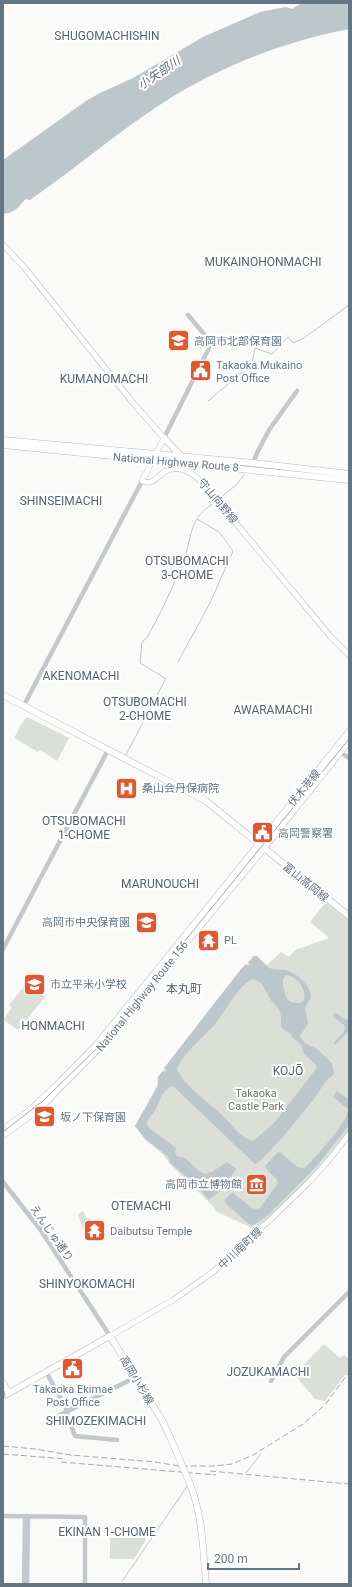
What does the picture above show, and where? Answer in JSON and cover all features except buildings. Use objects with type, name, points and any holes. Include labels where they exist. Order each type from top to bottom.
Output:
[{"type":"main road","points":[[3,245],[24,267],[134,404],[182,457]]},
{"type":"main road","points":[[142,481],[164,438]]},
{"type":"main road","name":"National Highway Route 8","points":[[3,440],[154,457],[182,457],[252,466]]},
{"type":"main road","name":"National Highway Route 8","points":[[3,445],[154,457],[326,474],[349,474]]},
{"type":"main road","name":"守山向野線","points":[[142,481],[148,483],[152,482],[167,470],[173,469],[188,471],[194,475],[209,490],[331,637],[349,655]]},
{"type":"main road","points":[[326,474],[349,471]]},
{"type":"main road","name":"National Highway Route 8","points":[[326,474],[349,481]]},
{"type":"main road","points":[[3,695],[206,801],[261,846]]},
{"type":"main road","name":"伏木港線","points":[[261,846],[349,732]]},
{"type":"main road","name":"伏木港線","points":[[261,846],[349,741]]},
{"type":"main road","name":"富山高岡線","points":[[261,846],[349,916]]},
{"type":"main road","name":"National Highway Route 156","points":[[3,1130],[28,1112],[99,1042],[261,846]]},
{"type":"main road","name":"National Highway Route 156","points":[[3,1134],[31,1115],[45,1103],[102,1045],[261,846]]},
{"type":"main road","name":"中川南町線","points":[[110,1336],[173,1300],[213,1272],[271,1220],[308,1183],[330,1159],[349,1134]]},
{"type":"main road","points":[[3,1383],[5,1394],[110,1336]]},
{"type":"main road","name":"高岡小杉線","points":[[110,1336],[166,1427],[199,1508],[206,1584]]},
{"type":"street","points":[[164,438],[210,348],[209,340],[188,315]]},
{"type":"street","points":[[252,466],[269,430],[296,391]]},
{"type":"street","points":[[24,705],[142,481]]},
{"type":"street","points":[[3,948],[108,750]]},
{"type":"street","points":[[340,752],[349,758]]},
{"type":"street","name":"えんじゅ通り","points":[[3,1182],[40,1229],[110,1336]]},
{"type":"street","points":[[271,1381],[284,1357],[349,1292]]},
{"type":"street","points":[[46,1372],[66,1408],[75,1436],[117,1440]]},
{"type":"street","points":[[48,1421],[136,1378]]},
{"type":"street","points":[[3,1516],[85,1517],[85,1584]]},
{"type":"street","points":[[24,1584],[25,1519],[27,1516]]},
{"type":"street","points":[[27,1516],[27,1584]]},
{"type":"green space","points":[[27,717],[69,738],[57,761],[40,750],[38,752],[14,738]]},
{"type":"green space","name":"Takaoka Castle Park","points":[[326,902],[349,921],[349,1131],[309,1179],[267,1220],[252,1228],[215,1211],[214,1207],[169,1163],[161,1153],[145,1139],[135,1126],[157,1086],[158,1077],[230,984],[254,956],[256,956],[266,966],[281,952],[289,957],[295,950],[329,938],[310,922]]},
{"type":"green space","points":[[26,984],[29,984],[45,997],[18,1030],[4,1020],[12,1007],[9,1005]]},
{"type":"green space","points":[[83,1211],[87,1219],[90,1218],[92,1223],[95,1222],[100,1233],[87,1240],[78,1214]]},
{"type":"green space","points":[[324,1344],[340,1358],[344,1355],[349,1359],[349,1370],[325,1401],[315,1399],[295,1375],[301,1371],[304,1373],[300,1368]]},
{"type":"green space","points":[[110,1538],[145,1538],[146,1540],[134,1559],[110,1559]]},
{"type":"water","name":"小矢部川","points":[[302,3],[349,3],[349,29],[280,47],[235,64],[193,85],[135,122],[30,200],[26,199],[15,210],[3,214],[3,160],[86,101],[133,78],[203,37],[260,12],[286,7],[292,9]]},
{"type":"water","points":[[254,956],[257,956],[269,968],[294,973],[306,984],[311,997],[305,1008],[308,1024],[300,1037],[305,1043],[317,1049],[332,1063],[334,1074],[325,1082],[314,1099],[282,1138],[258,1163],[255,1164],[174,1087],[171,1086],[164,1092],[147,1123],[148,1127],[176,1148],[175,1152],[177,1156],[185,1158],[199,1171],[205,1174],[212,1172],[227,1162],[236,1169],[221,1190],[209,1200],[195,1184],[170,1163],[168,1156],[146,1140],[135,1126],[158,1086],[158,1077],[163,1071],[165,1072],[167,1070],[164,1068],[241,969],[246,964],[248,966],[250,964],[248,962]],"holes":[[[286,975],[294,978],[301,985],[304,993],[303,1002],[296,1003],[290,1001],[286,997],[283,982]],[[251,979],[262,984],[279,1011],[283,1029],[290,1033],[292,1037],[301,1045],[304,1054],[317,1066],[274,1123],[253,1141],[241,1135],[219,1112],[192,1089],[177,1069],[184,1057],[215,1024],[236,995]]]},
{"type":"water","points":[[334,1013],[349,1020],[349,1031],[335,1045],[334,1042],[344,1032],[345,1028],[344,1025],[333,1017]]},
{"type":"water","points":[[337,1091],[349,1100],[349,1125],[316,1167],[265,1218],[253,1225],[249,1224],[224,1201],[232,1192],[252,1208],[260,1208],[278,1183],[265,1166],[278,1152],[298,1167],[305,1168],[331,1139],[347,1115],[348,1109],[333,1097]]},
{"type":"waterway","points":[[208,401],[252,364],[255,348],[272,354],[288,337],[293,343],[304,338],[349,305]]},
{"type":"waterway","points":[[219,499],[236,485],[244,475]]},
{"type":"waterway","points":[[126,755],[165,680],[165,678],[140,663],[142,642],[147,638],[175,582],[184,560],[196,520],[215,502]]},
{"type":"waterway","points":[[178,662],[211,601],[233,551],[219,532],[197,519]]},
{"type":"waterway","points":[[246,1473],[261,1454]]},
{"type":"waterway","points":[[123,1580],[188,1485]]},
{"type":"tram line","points":[[3,1132],[44,1100],[101,1044],[349,739]]},
{"type":"tram line","points":[[3,1388],[5,1395],[3,1400]]},
{"type":"railway","points":[[3,1446],[35,1449],[71,1455],[155,1462],[179,1466],[215,1466],[232,1464],[253,1455],[303,1424],[325,1405],[349,1372]]},
{"type":"railway","points":[[3,1454],[66,1459]]},
{"type":"railway","points":[[61,1462],[216,1475]]},
{"type":"railway","points":[[210,1471],[349,1484]]},
{"type":"place","name":"高岡市北部保育園","points":[[179,341]]},
{"type":"place","name":"Takaoka Mukaino Post Office","points":[[200,371]]},
{"type":"place","name":"桑山会丹保病院","points":[[127,788]]},
{"type":"place","name":"高岡警察署","points":[[262,833]]},
{"type":"place","name":"高岡市中央保育園","points":[[146,922]]},
{"type":"place","name":"PL","points":[[208,940]]},
{"type":"place","name":"市立平米小学校","points":[[35,984]]},
{"type":"place","name":"坂ノ下保育園","points":[[44,1117]]},
{"type":"place","name":"高岡市立博物館","points":[[257,1184]]},
{"type":"place","name":"Daibutsu Temple","points":[[95,1231]]},
{"type":"place","name":"Takaoka Ekimae Post Office","points":[[73,1369]]},
{"type":"district","name":"SHUGOMACHISHIN","points":[[107,36]]},
{"type":"district","name":"MUKAINOHONMACHI","points":[[263,262]]},
{"type":"district","name":"KUMANOMACHI","points":[[104,379]]},
{"type":"district","name":"SHINSEIMACHI","points":[[61,501]]},
{"type":"district","name":"OTSUBOMACHI 3-CHOME","points":[[187,568]]},
{"type":"district","name":"AKENOMACHI","points":[[81,676]]},
{"type":"district","name":"OTSUBOMACHI 2-CHOME","points":[[145,709]]},
{"type":"district","name":"AWARAMACHI","points":[[273,710]]},
{"type":"district","name":"OTSUBOMACHI 1-CHOME","points":[[84,828]]},
{"type":"district","name":"MARUNOUCHI","points":[[160,884]]},
{"type":"district","name":"本丸町","points":[[184,989]]},
{"type":"district","name":"HONMACHI","points":[[53,1026]]},
{"type":"district","name":"KOJŌ","points":[[288,1071]]},
{"type":"district","name":"OTEMACHI","points":[[141,1206]]},
{"type":"district","name":"SHINYOKOMACHI","points":[[87,1284]]},
{"type":"district","name":"JOZUKAMACHI","points":[[268,1372]]},
{"type":"district","name":"SHIMOZEKIMACHI","points":[[96,1421]]},
{"type":"district","name":"EKINAN 1-CHOME","points":[[107,1532]]}]
